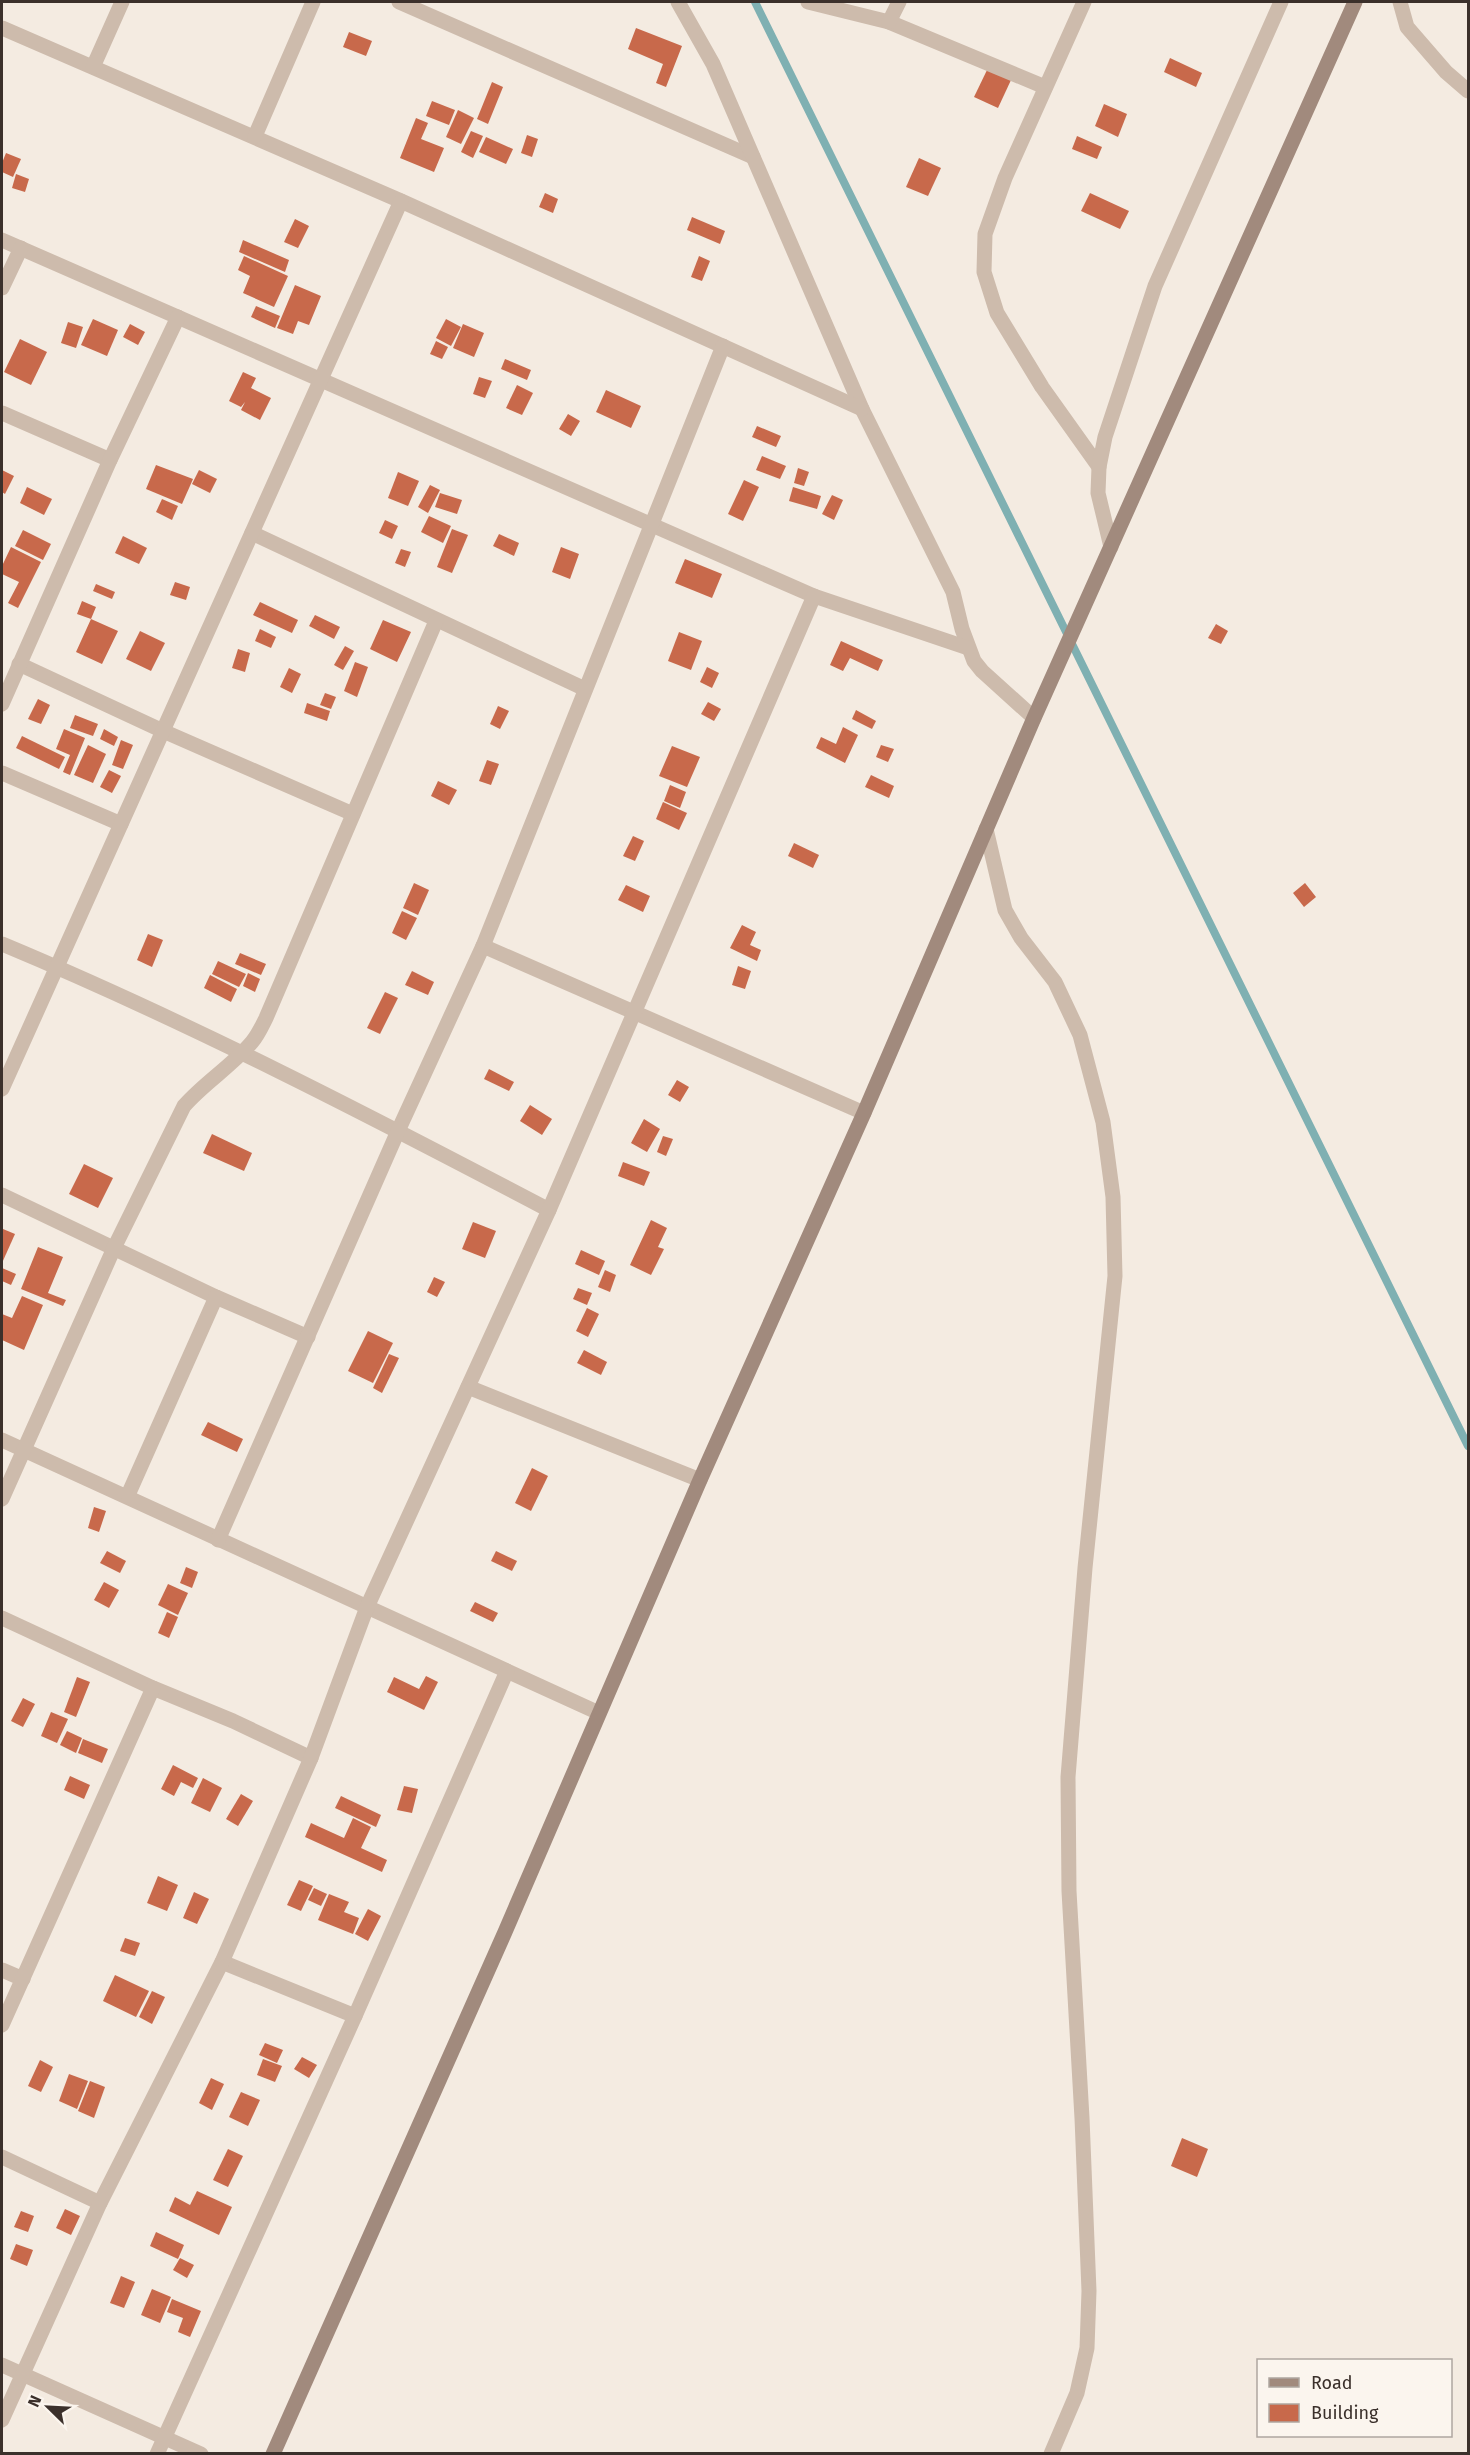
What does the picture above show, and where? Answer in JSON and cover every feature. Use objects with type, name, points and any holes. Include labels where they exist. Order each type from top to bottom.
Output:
[{"type":"main road","points":[[273,2454],[500,1943],[700,1480],[864,1113],[1034,718],[1354,2]]},
{"type":"street","points":[[93,67],[122,2]]},
{"type":"street","points":[[255,136],[313,2]]},
{"type":"street","points":[[399,2],[753,157]]},
{"type":"street","points":[[678,2],[713,64],[862,409],[953,592],[968,648],[982,671],[1034,718]]},
{"type":"street","points":[[808,2],[889,22],[1045,87]]},
{"type":"street","points":[[889,22],[899,2]]},
{"type":"street","points":[[1084,2],[1005,178],[985,234],[984,272],[998,313],[1042,387],[1099,467]]},
{"type":"street","points":[[1111,547],[1098,493],[1099,467],[1105,436],[1155,286],[1281,2]]},
{"type":"street","points":[[1400,2],[1407,27],[1446,72],[1468,91]]},
{"type":"street","points":[[2,28],[255,136],[862,409]]},
{"type":"street","points":[[2,1089],[401,201]]},
{"type":"street","points":[[2,240],[814,596],[968,648]]},
{"type":"street","points":[[2,288],[21,248]]},
{"type":"street","points":[[2,704],[110,460],[178,317]]},
{"type":"street","points":[[218,1540],[398,1131],[483,946],[723,346]]},
{"type":"street","points":[[2,413],[110,460]]},
{"type":"street","points":[[252,533],[585,689]]},
{"type":"street","points":[[2,2420],[99,2203],[222,1962],[311,1758],[367,1607],[549,1210],[814,596]]},
{"type":"street","points":[[2,1499],[114,1248],[184,1106],[199,1089],[242,1053],[254,1040],[266,1018],[436,621]]},
{"type":"street","points":[[19,664],[163,731],[353,814]]},
{"type":"street","points":[[2,773],[121,824]]},
{"type":"street","points":[[986,829],[1005,910],[1022,938],[1055,982],[1080,1035],[1103,1122],[1113,1197],[1115,1276],[1085,1568],[1068,1777],[1069,1891],[1088,2268],[1087,2348],[1077,2392],[1051,2454]]},
{"type":"street","points":[[2,944],[57,967],[242,1053],[549,1210]]},
{"type":"street","points":[[483,946],[864,1113]]},
{"type":"street","points":[[2,1195],[216,1297],[308,1337]]},
{"type":"street","points":[[128,1495],[216,1297]]},
{"type":"street","points":[[468,1387],[700,1480]]},
{"type":"street","points":[[2,1440],[128,1495],[218,1540],[599,1713]]},
{"type":"street","points":[[2,1618],[311,1758]]},
{"type":"street","points":[[157,2454],[355,2016],[507,1671]]},
{"type":"street","points":[[2,2025],[153,1688]]},
{"type":"street","points":[[222,1962],[355,2016]]},
{"type":"street","points":[[2,1970],[23,1979]]},
{"type":"street","points":[[2,2157],[99,2203]]},
{"type":"street","points":[[2,2365],[201,2454]]},
{"type":"building","points":[[636,28],[682,46],[666,87],[656,83],[663,64],[628,49]]},
{"type":"building","points":[[349,32],[372,41],[366,56],[343,47]]},
{"type":"building","points":[[1170,58],[1202,73],[1196,87],[1164,72]]},
{"type":"building","points":[[988,68],[1011,80],[998,108],[974,97]]},
{"type":"building","points":[[492,82],[503,87],[488,124],[477,119]]},
{"type":"building","points":[[432,101],[455,110],[449,125],[426,116]]},
{"type":"building","points":[[1104,104],[1127,114],[1118,137],[1095,126]]},
{"type":"building","points":[[458,110],[474,118],[461,144],[446,137]]},
{"type":"building","points":[[416,118],[428,123],[421,139],[444,148],[434,172],[400,158]]},
{"type":"building","points":[[471,131],[483,136],[473,158],[461,152]]},
{"type":"building","points":[[527,135],[538,139],[532,157],[521,153]]},
{"type":"building","points":[[1077,136],[1102,147],[1097,159],[1072,149]]},
{"type":"building","points":[[486,137],[513,149],[506,164],[479,152]]},
{"type":"building","points":[[6,153],[21,159],[13,177],[2,172],[2,163]]},
{"type":"building","points":[[919,158],[941,168],[928,196],[906,187]]},
{"type":"building","points":[[16,174],[29,179],[25,192],[12,188]]},
{"type":"building","points":[[545,193],[558,199],[553,213],[539,207]]},
{"type":"building","points":[[1090,193],[1129,211],[1120,229],[1081,211]]},
{"type":"building","points":[[692,217],[725,231],[720,244],[687,230]]},
{"type":"building","points":[[295,219],[309,226],[298,248],[284,242]]},
{"type":"building","points":[[243,240],[289,260],[285,272],[239,252]]},
{"type":"building","points":[[244,256],[288,276],[274,307],[243,293],[250,276],[238,270]]},
{"type":"building","points":[[699,256],[710,261],[702,281],[691,277]]},
{"type":"building","points":[[295,285],[321,296],[309,325],[298,321],[293,334],[277,328]]},
{"type":"building","points":[[256,306],[280,316],[275,328],[251,317]]},
{"type":"building","points":[[93,319],[118,330],[107,356],[81,345]]},
{"type":"building","points":[[446,319],[461,327],[451,346],[436,338]]},
{"type":"building","points":[[68,322],[83,327],[76,348],[61,343]]},
{"type":"building","points":[[130,324],[145,332],[138,345],[123,337]]},
{"type":"building","points":[[463,324],[484,333],[474,357],[453,348]]},
{"type":"building","points":[[20,339],[47,352],[31,385],[4,372]]},
{"type":"building","points":[[436,341],[448,347],[442,359],[430,354]]},
{"type":"building","points":[[505,359],[531,370],[527,380],[501,369]]},
{"type":"building","points":[[243,372],[256,378],[251,388],[271,398],[260,420],[241,410],[245,402],[241,407],[229,401]]},
{"type":"building","points":[[479,377],[492,381],[485,398],[473,394]]},
{"type":"building","points":[[517,385],[533,393],[522,415],[506,408]]},
{"type":"building","points":[[606,390],[641,406],[631,428],[596,412]]},
{"type":"building","points":[[568,414],[580,421],[571,436],[559,429]]},
{"type":"building","points":[[757,426],[781,436],[776,447],[752,437]]},
{"type":"building","points":[[762,456],[786,466],[780,479],[756,470]]},
{"type":"building","points":[[156,465],[193,479],[182,504],[146,489]]},
{"type":"building","points":[[798,468],[809,472],[804,486],[794,483]]},
{"type":"building","points":[[2,470],[14,476],[5,494],[2,492]]},
{"type":"building","points":[[199,470],[217,479],[210,493],[192,484]]},
{"type":"building","points":[[398,472],[419,481],[408,506],[388,498]]},
{"type":"building","points":[[744,480],[759,487],[743,521],[728,514]]},
{"type":"building","points":[[430,485],[440,490],[428,513],[418,507]]},
{"type":"building","points":[[27,487],[52,499],[44,515],[20,503]]},
{"type":"building","points":[[793,487],[821,496],[817,509],[789,501]]},
{"type":"building","points":[[440,493],[462,500],[457,514],[435,507]]},
{"type":"building","points":[[832,495],[843,500],[834,520],[822,514]]},
{"type":"building","points":[[162,499],[178,506],[172,520],[156,512]]},
{"type":"building","points":[[429,516],[451,526],[443,543],[421,532]]},
{"type":"building","points":[[385,520],[398,526],[392,539],[379,533]]},
{"type":"building","points":[[452,529],[468,535],[452,573],[437,567]]},
{"type":"building","points":[[23,530],[51,544],[43,560],[15,546]]},
{"type":"building","points":[[499,534],[519,543],[514,556],[493,546]]},
{"type":"building","points":[[123,536],[147,548],[139,564],[115,553]]},
{"type":"building","points":[[11,547],[41,562],[18,608],[8,603],[19,582],[2,574],[2,566]]},
{"type":"building","points":[[561,547],[579,554],[570,579],[552,572]]},
{"type":"building","points":[[401,549],[411,552],[405,567],[395,563]]},
{"type":"building","points":[[685,559],[722,574],[712,598],[675,583]]},
{"type":"building","points":[[175,582],[190,587],[186,600],[170,595]]},
{"type":"building","points":[[96,584],[115,592],[112,599],[93,591]]},
{"type":"building","points":[[82,601],[96,607],[91,619],[77,614]]},
{"type":"building","points":[[260,602],[298,620],[292,633],[253,615]]},
{"type":"building","points":[[315,615],[340,627],[334,639],[309,626]]},
{"type":"building","points":[[91,619],[118,631],[102,664],[76,652]]},
{"type":"building","points":[[383,620],[411,632],[397,662],[370,649]]},
{"type":"building","points":[[1216,624],[1228,631],[1221,644],[1208,638]]},
{"type":"building","points":[[260,629],[276,637],[271,648],[255,641]]},
{"type":"building","points":[[140,631],[165,643],[151,671],[126,659]]},
{"type":"building","points":[[679,632],[702,641],[691,670],[668,661]]},
{"type":"building","points":[[841,641],[883,660],[878,671],[850,658],[843,671],[830,665]]},
{"type":"building","points":[[345,646],[354,651],[343,670],[334,665]]},
{"type":"building","points":[[238,649],[250,653],[245,672],[232,668]]},
{"type":"building","points":[[355,662],[368,667],[357,697],[344,691]]},
{"type":"building","points":[[707,667],[719,673],[712,688],[700,682]]},
{"type":"building","points":[[289,668],[301,674],[292,693],[280,687]]},
{"type":"building","points":[[325,693],[336,697],[331,709],[320,705]]},
{"type":"building","points":[[38,699],[50,705],[41,724],[28,719]]},
{"type":"building","points":[[708,702],[721,709],[714,721],[701,714]]},
{"type":"building","points":[[307,703],[330,711],[327,721],[304,713]]},
{"type":"building","points":[[498,706],[509,711],[500,729],[490,724]]},
{"type":"building","points":[[856,710],[876,721],[872,729],[852,719]]},
{"type":"building","points":[[75,715],[98,724],[93,736],[70,728]]},
{"type":"building","points":[[843,727],[858,735],[845,763],[816,748],[821,737],[836,744]]},
{"type":"building","points":[[64,729],[85,738],[70,775],[63,772],[70,755],[56,749]]},
{"type":"building","points":[[104,729],[118,737],[114,746],[100,739]]},
{"type":"building","points":[[22,736],[65,757],[59,769],[16,748]]},
{"type":"building","points":[[121,740],[133,745],[123,769],[112,765]]},
{"type":"building","points":[[88,745],[106,754],[93,783],[74,775]]},
{"type":"building","points":[[881,745],[894,749],[888,762],[876,757]]},
{"type":"building","points":[[672,746],[700,757],[687,787],[659,776]]},
{"type":"building","points":[[487,760],[499,764],[491,785],[479,781]]},
{"type":"building","points":[[109,770],[121,776],[112,793],[100,787]]},
{"type":"building","points":[[871,775],[894,786],[889,798],[865,787]]},
{"type":"building","points":[[438,781],[457,790],[449,805],[431,796]]},
{"type":"building","points":[[670,785],[686,792],[680,808],[664,801]]},
{"type":"building","points":[[663,802],[687,813],[679,830],[656,819]]},
{"type":"building","points":[[633,836],[644,841],[635,861],[623,856]]},
{"type":"building","points":[[794,843],[819,855],[813,868],[788,856]]},
{"type":"building","points":[[414,883],[429,890],[418,915],[403,908]]},
{"type":"building","points":[[1305,883],[1316,897],[1304,907],[1293,893]]},
{"type":"building","points":[[626,885],[650,896],[643,912],[618,900]]},
{"type":"building","points":[[402,911],[417,918],[406,940],[392,933]]},
{"type":"building","points":[[742,925],[756,932],[750,945],[761,950],[757,961],[730,948]]},
{"type":"building","points":[[148,934],[163,940],[152,967],[137,960]]},
{"type":"building","points":[[240,953],[266,964],[261,975],[235,964]]},
{"type":"building","points":[[218,961],[246,974],[239,987],[212,974]]},
{"type":"building","points":[[738,966],[751,971],[745,989],[732,985]]},
{"type":"building","points":[[412,971],[434,982],[428,995],[405,985]]},
{"type":"building","points":[[248,973],[260,979],[255,992],[243,986]]},
{"type":"building","points":[[210,975],[237,989],[231,1002],[204,988]]},
{"type":"building","points":[[385,992],[398,998],[380,1034],[367,1028]]},
{"type":"building","points":[[489,1069],[514,1082],[509,1091],[484,1079]]},
{"type":"building","points":[[677,1080],[689,1087],[680,1102],[668,1095]]},
{"type":"building","points":[[530,1105],[552,1119],[542,1135],[520,1121]]},
{"type":"building","points":[[644,1119],[660,1129],[647,1152],[631,1143]]},
{"type":"building","points":[[212,1134],[252,1153],[244,1171],[203,1153]]},
{"type":"building","points":[[663,1136],[673,1139],[666,1156],[657,1152]]},
{"type":"building","points":[[623,1162],[650,1172],[644,1186],[618,1176]]},
{"type":"building","points":[[84,1164],[113,1178],[98,1208],[69,1194]]},
{"type":"building","points":[[651,1220],[667,1228],[658,1247],[664,1249],[651,1275],[630,1265]]},
{"type":"building","points":[[473,1222],[496,1231],[485,1258],[462,1249]]},
{"type":"building","points":[[3,1229],[15,1234],[2,1263],[2,1232]]},
{"type":"building","points":[[38,1247],[63,1257],[48,1293],[66,1300],[63,1306],[21,1289]]},
{"type":"building","points":[[581,1250],[605,1261],[599,1275],[575,1264]]},
{"type":"building","points":[[2,1268],[16,1274],[11,1285],[2,1281]]},
{"type":"building","points":[[605,1270],[616,1275],[610,1292],[598,1287]]},
{"type":"building","points":[[434,1277],[445,1282],[437,1297],[427,1292]]},
{"type":"building","points":[[578,1288],[592,1293],[587,1305],[573,1299]]},
{"type":"building","points":[[22,1296],[43,1305],[24,1350],[2,1340],[2,1314],[12,1318]]},
{"type":"building","points":[[587,1308],[599,1314],[588,1337],[576,1331]]},
{"type":"building","points":[[368,1331],[393,1343],[373,1383],[348,1371]]},
{"type":"building","points":[[584,1350],[607,1362],[601,1375],[577,1363]]},
{"type":"building","points":[[389,1354],[399,1358],[382,1393],[373,1388]]},
{"type":"building","points":[[208,1422],[243,1439],[237,1452],[201,1435]]},
{"type":"building","points":[[532,1468],[548,1476],[531,1511],[515,1503]]},
{"type":"building","points":[[94,1507],[106,1511],[99,1532],[88,1528]]},
{"type":"building","points":[[107,1551],[126,1561],[120,1573],[100,1563]]},
{"type":"building","points":[[496,1551],[517,1561],[512,1571],[491,1561]]},
{"type":"building","points":[[186,1567],[198,1572],[192,1588],[180,1583]]},
{"type":"building","points":[[104,1582],[119,1590],[109,1608],[94,1600]]},
{"type":"building","points":[[168,1584],[188,1593],[178,1615],[158,1605]]},
{"type":"building","points":[[475,1602],[498,1613],[493,1622],[470,1611]]},
{"type":"building","points":[[167,1612],[178,1617],[169,1638],[158,1633]]},
{"type":"building","points":[[426,1676],[438,1682],[424,1710],[387,1692],[394,1677],[419,1689]]},
{"type":"building","points":[[77,1677],[90,1682],[76,1717],[64,1712]]},
{"type":"building","points":[[23,1698],[35,1704],[23,1727],[11,1721]]},
{"type":"building","points":[[51,1712],[68,1719],[57,1743],[41,1736]]},
{"type":"building","points":[[67,1731],[82,1738],[76,1753],[60,1745]]},
{"type":"building","points":[[83,1739],[108,1749],[102,1763],[78,1753]]},
{"type":"building","points":[[173,1765],[198,1778],[193,1788],[181,1782],[174,1796],[161,1789]]},
{"type":"building","points":[[70,1776],[90,1785],[84,1799],[64,1790]]},
{"type":"building","points":[[203,1778],[222,1788],[210,1812],[191,1803]]},
{"type":"building","points":[[404,1786],[418,1789],[412,1813],[397,1810]]},
{"type":"building","points":[[241,1794],[253,1801],[238,1826],[226,1819]]},
{"type":"building","points":[[341,1796],[381,1815],[376,1827],[335,1808]]},
{"type":"building","points":[[353,1818],[371,1827],[361,1848],[387,1860],[382,1872],[305,1837],[311,1823],[344,1838]]},
{"type":"building","points":[[158,1876],[178,1885],[167,1911],[147,1903]]},
{"type":"building","points":[[299,1880],[313,1886],[301,1911],[287,1905]]},
{"type":"building","points":[[314,1888],[327,1894],[321,1906],[308,1900]]},
{"type":"building","points":[[194,1892],[209,1899],[197,1924],[183,1918]]},
{"type":"building","points":[[329,1894],[349,1902],[344,1912],[359,1918],[353,1934],[318,1920]]},
{"type":"building","points":[[368,1909],[381,1916],[368,1941],[355,1934]]},
{"type":"building","points":[[125,1938],[140,1943],[135,1956],[120,1951]]},
{"type":"building","points":[[115,1975],[149,1991],[136,2017],[103,2001]]},
{"type":"building","points":[[152,1991],[165,1997],[152,2024],[139,2017]]},
{"type":"building","points":[[265,2043],[283,2050],[277,2063],[259,2055]]},
{"type":"building","points":[[302,2057],[317,2065],[309,2078],[294,2069]]},
{"type":"building","points":[[263,2059],[282,2066],[275,2082],[257,2075]]},
{"type":"building","points":[[40,2060],[53,2067],[41,2092],[28,2086]]},
{"type":"building","points":[[69,2074],[88,2081],[77,2109],[59,2101]]},
{"type":"building","points":[[211,2078],[224,2084],[212,2110],[199,2103]]},
{"type":"building","points":[[90,2081],[105,2087],[94,2118],[78,2111]]},
{"type":"building","points":[[241,2092],[260,2100],[248,2126],[229,2117]]},
{"type":"building","points":[[1182,2138],[1208,2149],[1197,2177],[1171,2166]]},
{"type":"building","points":[[228,2149],[243,2156],[228,2187],[213,2180]]},
{"type":"building","points":[[197,2191],[232,2207],[219,2235],[169,2211],[175,2197],[190,2205]]},
{"type":"building","points":[[65,2209],[80,2216],[71,2235],[56,2228]]},
{"type":"building","points":[[21,2211],[34,2216],[28,2232],[14,2227]]},
{"type":"building","points":[[156,2232],[184,2245],[178,2259],[150,2246]]},
{"type":"building","points":[[16,2244],[33,2250],[27,2266],[10,2259]]},
{"type":"building","points":[[180,2258],[194,2265],[187,2278],[173,2270]]},
{"type":"building","points":[[121,2276],[135,2282],[124,2308],[110,2303]]},
{"type":"building","points":[[152,2289],[171,2297],[160,2323],[141,2315]]},
{"type":"building","points":[[172,2299],[201,2311],[190,2337],[178,2332],[183,2318],[167,2312]]},
{"type":"waterway","points":[[755,2],[1468,1446]]}]
